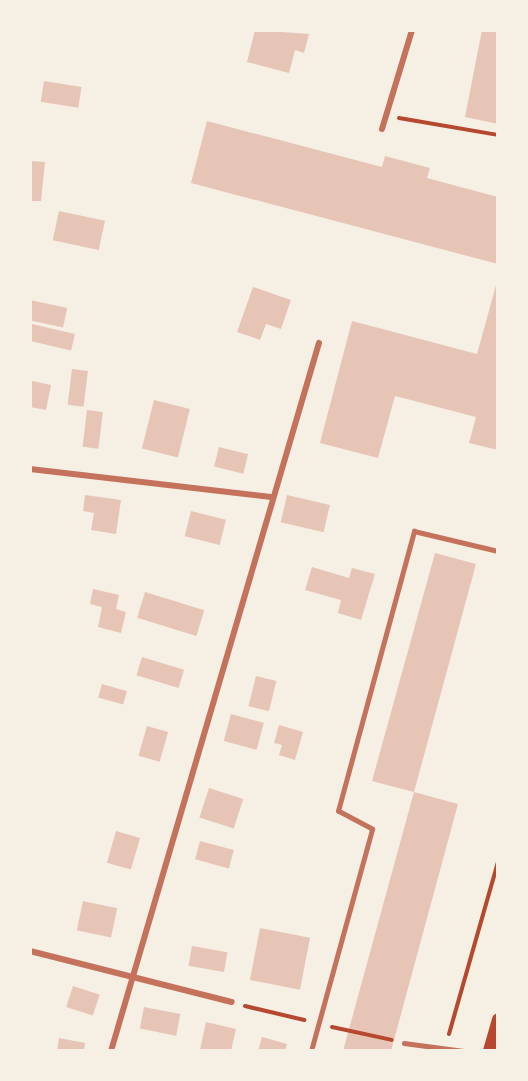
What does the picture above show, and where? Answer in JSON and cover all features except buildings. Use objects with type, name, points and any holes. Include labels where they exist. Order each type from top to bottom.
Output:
[{"type":"main road","points":[[489,1051],[498,1018]]},
{"type":"street","points":[[382,129],[412,30]]},
{"type":"street","points":[[111,1051],[131,976],[319,343]]},
{"type":"street","points":[[30,469],[273,497]]},
{"type":"street","points":[[30,951],[232,1002]]},
{"type":"lane","points":[[311,1051],[372,829],[338,811],[414,531],[498,551]]},
{"type":"lane","points":[[405,1042],[465,1051]]},
{"type":"path","points":[[386,116],[452,124],[498,135]]},
{"type":"path","points":[[446,1048],[498,862]]}]
